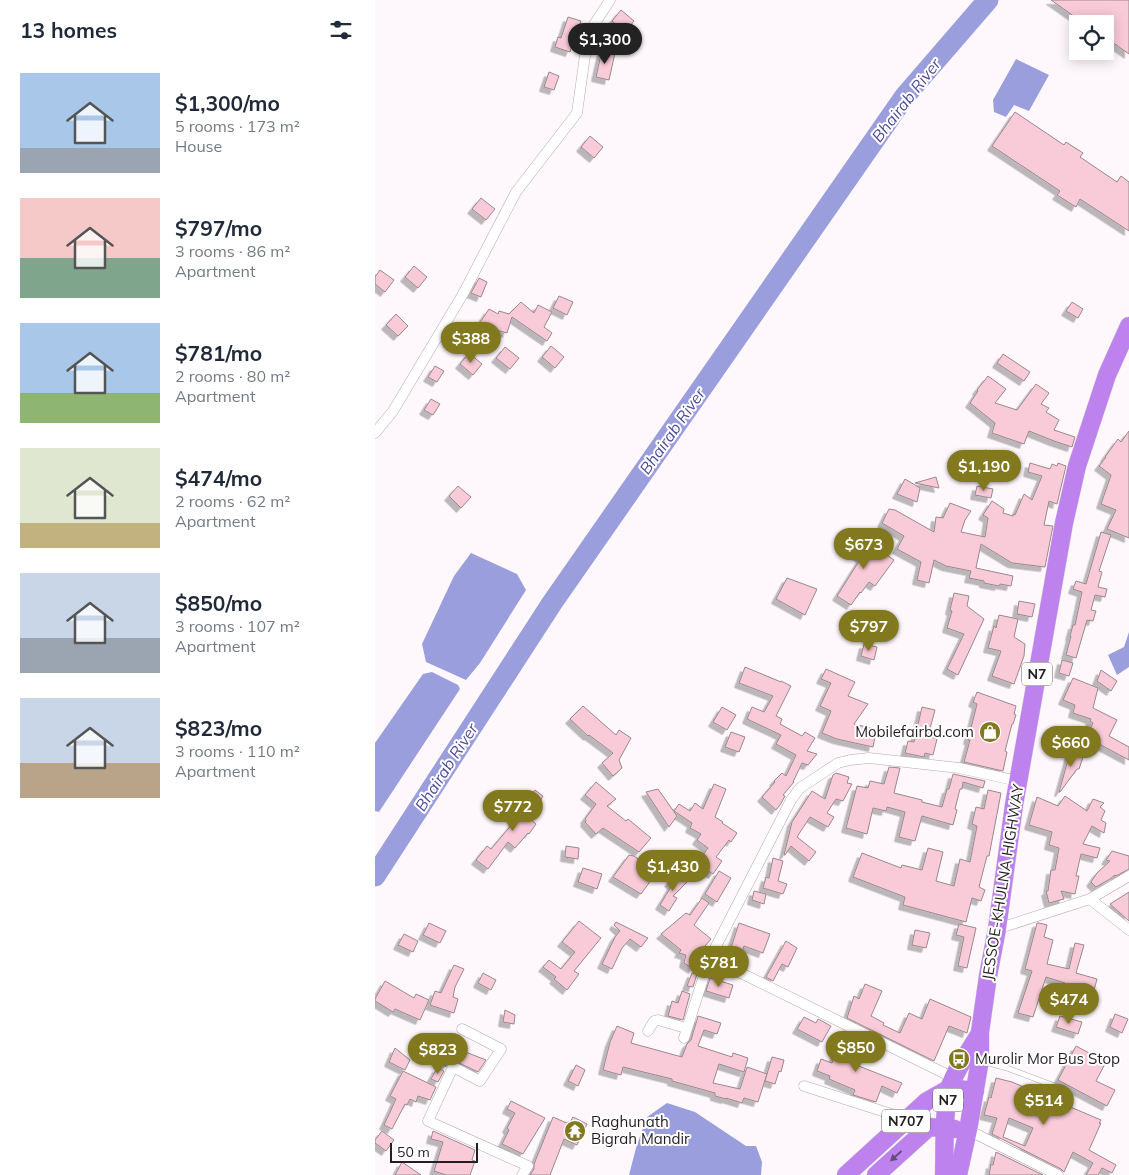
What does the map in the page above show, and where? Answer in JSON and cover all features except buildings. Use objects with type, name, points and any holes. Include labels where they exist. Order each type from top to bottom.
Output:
[{"type":"highway","name":"JESSOE-KHULNA HIGHWAY","points":[[980,1032],[1019,780],[1063,523],[1077,466],[1107,375],[1129,326]]},
{"type":"highway","name":"N7","points":[[958,1175],[980,1060],[980,1032]]},
{"type":"highway","name":"N7","points":[[944,1175],[946,1108],[952,1083],[980,1032]]},
{"type":"highway","points":[[952,1083],[975,1091]]},
{"type":"highway","name":"N707","points":[[846,1175],[927,1101],[952,1083]]},
{"type":"highway","name":"N707","points":[[876,1175],[929,1127],[968,1130]]},
{"type":"street","points":[[375,434],[393,411],[463,294],[516,192],[577,113],[588,34],[610,0]]},
{"type":"street","points":[[648,1031],[654,1021],[658,1020],[685,1033],[709,960],[791,800],[801,788],[838,763],[869,758],[959,768],[1019,780]]},
{"type":"street","points":[[997,929],[1090,899],[1129,876]]},
{"type":"street","points":[[1090,899],[1129,930]]},
{"type":"street","points":[[709,960],[745,975],[952,1083]]},
{"type":"street","points":[[461,1029],[501,1050],[480,1081],[453,1067],[428,1121],[528,1166],[523,1175]]},
{"type":"street","points":[[804,1086],[907,1119]]},
{"type":"street","points":[[968,1130],[1058,1175]]},
{"type":"lane","points":[[980,1060],[1052,1085]]},
{"type":"water","points":[[1016,59],[1049,75],[1029,111],[1014,105],[1006,117],[994,112],[993,100]]},
{"type":"water","points":[[471,553],[517,574],[526,590],[480,663],[466,680],[426,662],[422,644],[454,576]]},
{"type":"water","points":[[1129,632],[1129,667],[1117,675],[1108,655],[1124,647]]},
{"type":"water","points":[[432,672],[458,685],[460,689],[379,812],[375,811],[375,743],[423,674]]},
{"type":"water","points":[[667,1103],[695,1112],[746,1146],[756,1146],[762,1162],[761,1175],[629,1175],[647,1117]]},
{"type":"waterway","name":"Bhairab River","points":[[375,876],[552,603],[905,96],[988,0]]},
{"type":"place","name":"Mobilefairbd.com","points":[[990,732]]},
{"type":"place","name":"Murolir Mor Bus Stop","points":[[959,1059]]},
{"type":"place","name":"Raghunath Bigrah Mandir","points":[[575,1131]]}]
